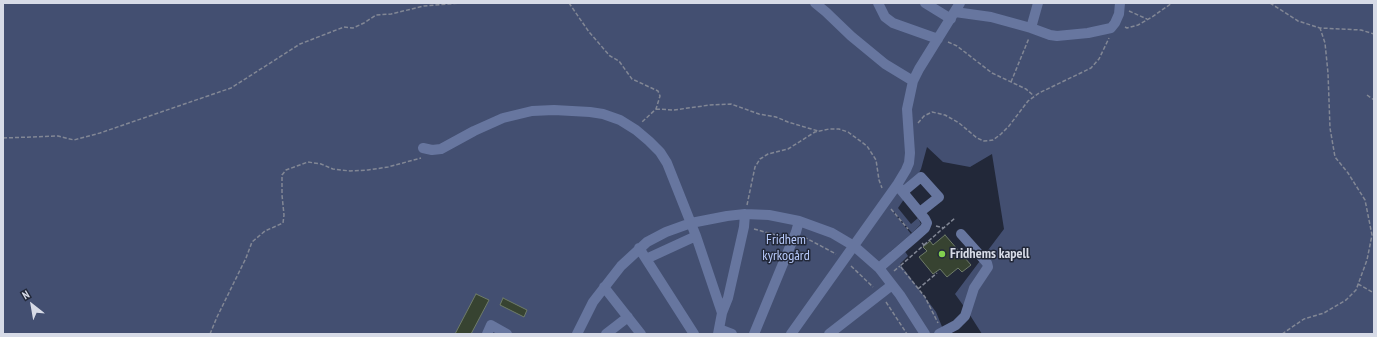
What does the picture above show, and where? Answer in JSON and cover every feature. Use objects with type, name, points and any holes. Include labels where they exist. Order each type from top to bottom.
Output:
[{"type":"street","points":[[815,3],[851,36],[885,64],[913,81]]},
{"type":"street","points":[[878,3],[885,17],[893,23],[938,39]]},
{"type":"street","points":[[925,3],[955,11],[991,17],[1050,35],[1066,36],[1100,31],[1112,26],[1119,14],[1120,5]]},
{"type":"street","points":[[1031,28],[1038,3]]},
{"type":"street","points":[[900,188],[910,159],[907,109],[913,81],[955,11]]},
{"type":"street","points":[[428,149],[443,148],[478,129],[509,116],[542,110],[579,111],[603,114],[620,120],[636,130],[654,145],[664,158],[696,236],[722,313]]},
{"type":"street","points":[[791,334],[884,202],[900,188],[921,177],[938,197],[920,212]]},
{"type":"street","points":[[879,268],[925,228],[927,223],[900,188]]},
{"type":"street","points":[[732,334],[719,332],[722,313],[728,298],[744,227],[745,214]]},
{"type":"street","points":[[578,333],[593,302],[621,266],[639,248],[658,235],[691,223],[745,214],[769,215],[799,220],[832,233],[854,246],[879,268],[900,295],[921,333]]},
{"type":"street","points":[[758,332],[799,220]]},
{"type":"street","points":[[941,333],[956,325],[965,316],[974,288],[988,267],[987,263],[961,234]]},
{"type":"street","points":[[646,259],[696,236]]},
{"type":"street","points":[[639,248],[694,334]]},
{"type":"street","points":[[829,334],[892,285]]},
{"type":"street","points":[[604,287],[641,334]]},
{"type":"street","points":[[606,334],[628,317]]},
{"type":"street","points":[[487,334],[491,325],[507,334]]},
{"type":"path","points":[[3,138],[58,136],[74,140],[100,133],[230,88],[300,44],[344,27],[353,28],[376,15],[391,14],[424,6],[459,3]]},
{"type":"path","points":[[569,3],[589,32],[610,56],[619,61],[632,79],[658,91],[660,96],[656,109],[639,125],[636,130]]},
{"type":"path","points":[[917,125],[924,116],[932,112],[945,114],[984,142],[993,140],[1001,134],[1028,101],[1091,68],[1099,59],[1108,41],[1112,26],[1128,28],[1138,25],[1172,3]]},
{"type":"path","points":[[1270,3],[1298,21],[1320,28],[1361,30],[1374,34]]},
{"type":"path","points":[[1120,5],[1147,20]]},
{"type":"path","points":[[1011,82],[1027,44],[1031,28]]},
{"type":"path","points":[[1282,334],[1304,319],[1324,313],[1346,300],[1356,290],[1367,260],[1372,235],[1365,200],[1348,173],[1335,157],[1330,128],[1328,73],[1325,43],[1320,28]]},
{"type":"path","points":[[938,39],[958,46],[992,72],[1026,89],[1035,96]]},
{"type":"path","points":[[1367,95],[1374,100]]},
{"type":"path","points":[[656,109],[674,110],[710,105],[731,104],[759,114],[776,117],[818,131]]},
{"type":"path","points":[[745,214],[756,167],[760,159],[768,154],[782,152],[818,131],[833,129],[843,130],[867,146],[876,160],[879,180],[885,194],[884,202],[924,245]]},
{"type":"path","points":[[210,334],[252,242],[264,231],[283,223],[282,175],[286,170],[308,162],[321,164],[333,169],[350,171],[368,170],[388,167],[419,159],[428,149]]},
{"type":"path","points":[[941,333],[930,306],[900,266],[955,218]]},
{"type":"path","points":[[744,227],[794,236],[821,246],[844,260],[880,294],[907,334]]},
{"type":"path","points":[[918,289],[937,273]]},
{"type":"path","points":[[1358,284],[1374,293]]},
{"type":"green space","name":"Fridhem kyrkogård","points":[[3,3],[1374,3],[1374,334],[982,334],[955,294],[1004,229],[992,154],[970,167],[943,162],[927,147],[921,169],[909,192],[898,208],[911,224],[918,218],[921,224],[912,233],[894,212],[911,234],[890,252],[904,250],[908,256],[900,264],[936,312],[945,334],[3,334]]},
{"type":"building","name":"Fridhems kapell","points":[[945,235],[971,265],[962,272],[958,268],[947,277],[940,269],[933,274],[919,257],[927,251],[923,247],[930,241],[933,245]]},
{"type":"building","points":[[476,294],[489,300],[471,334],[455,334]]},
{"type":"building","points":[[503,298],[527,310],[524,317],[500,305]]},
{"type":"place","name":"Fridhems kapell","points":[[942,254]]}]
